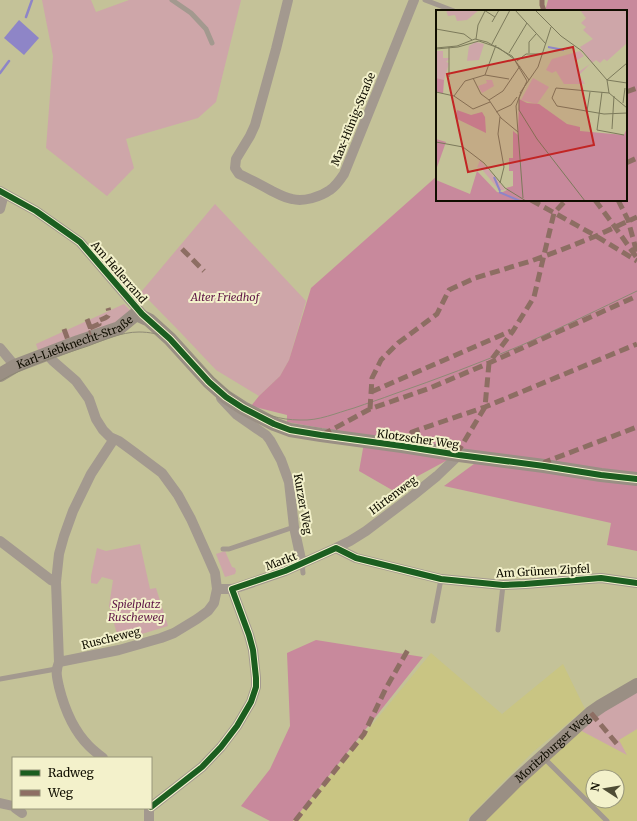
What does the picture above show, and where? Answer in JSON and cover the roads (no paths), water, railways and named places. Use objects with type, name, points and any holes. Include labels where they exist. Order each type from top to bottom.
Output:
[{"type":"street","name":"Max-Hünig-Straße","points":[[288,0],[255,125],[236,159],[235,168],[239,174],[291,199],[301,200],[320,195],[331,190],[344,174],[414,0]]},
{"type":"street","points":[[0,209],[2,192]]},
{"type":"street","name":"Am Hellerrand","points":[[2,192],[36,211],[80,242],[128,298],[170,339],[209,382]]},
{"type":"street","name":"Karl-Liebknecht-Straße","points":[[0,374],[15,366],[119,328],[136,314],[149,320]]},
{"type":"street","points":[[0,348],[15,366]]},
{"type":"street","points":[[47,354],[76,381],[89,399],[96,419],[103,430],[110,437],[119,441],[162,473],[178,495],[191,519],[208,557],[214,573],[217,589]]},
{"type":"street","name":"Klotzscher Weg","points":[[209,382],[226,397],[243,408],[274,424],[290,430],[637,479]]},
{"type":"street","name":"Kurzer Weg","points":[[209,382],[222,400],[237,415],[266,435],[273,444],[289,482],[294,526],[303,569]]},
{"type":"street","points":[[102,757],[88,745],[71,720],[62,697],[58,666],[56,582],[59,554],[73,511],[91,474],[114,439]]},
{"type":"street","name":"Hirtenweg","points":[[336,548],[366,531],[411,497],[437,476],[459,455]]},
{"type":"street","points":[[0,541],[51,580],[56,582]]},
{"type":"street","name":"Markt","points":[[217,589],[232,588],[285,571],[303,569],[336,548]]},
{"type":"street","name":"Am Grünen Zipfel","points":[[336,548],[356,558],[441,579],[503,585],[601,578],[637,583]]},
{"type":"street","points":[[152,806],[202,768],[217,752],[237,726],[251,702],[256,686],[253,650],[232,588]]},
{"type":"street","name":"Ruscheweg","points":[[58,666],[119,650],[174,633],[208,611],[214,603],[217,589]]},
{"type":"street","name":"Moritzburger Weg","points":[[476,821],[516,781],[591,713],[637,686]]},
{"type":"street","points":[[0,803],[12,807]]},
{"type":"street","points":[[149,821],[150,809]]},
{"type":"lane","points":[[172,0],[191,13],[206,29],[212,43]]},
{"type":"lane","points":[[425,0],[451,10]]},
{"type":"lane","points":[[223,549],[229,549],[294,526]]},
{"type":"lane","points":[[433,621],[441,579]]},
{"type":"lane","points":[[498,630],[503,585]]},
{"type":"lane","name":"Ruscheweg","points":[[0,679],[58,666]]},
{"type":"lane","points":[[542,757],[607,821]]},
{"type":"waterway","points":[[26,17],[32,0]]},
{"type":"waterway","points":[[0,73],[9,61]]},
{"type":"tram line","points":[[0,381],[54,357],[113,337],[132,332],[151,333],[166,337],[179,344],[235,397],[259,411],[285,419],[307,420],[321,418],[354,408],[442,377],[522,345],[637,291]]},
{"type":"park label","name":"Alter Friedhof","points":[[225,297]]},
{"type":"park label","name":"Spielplatz Ruscheweg","points":[[136,610]]}]
